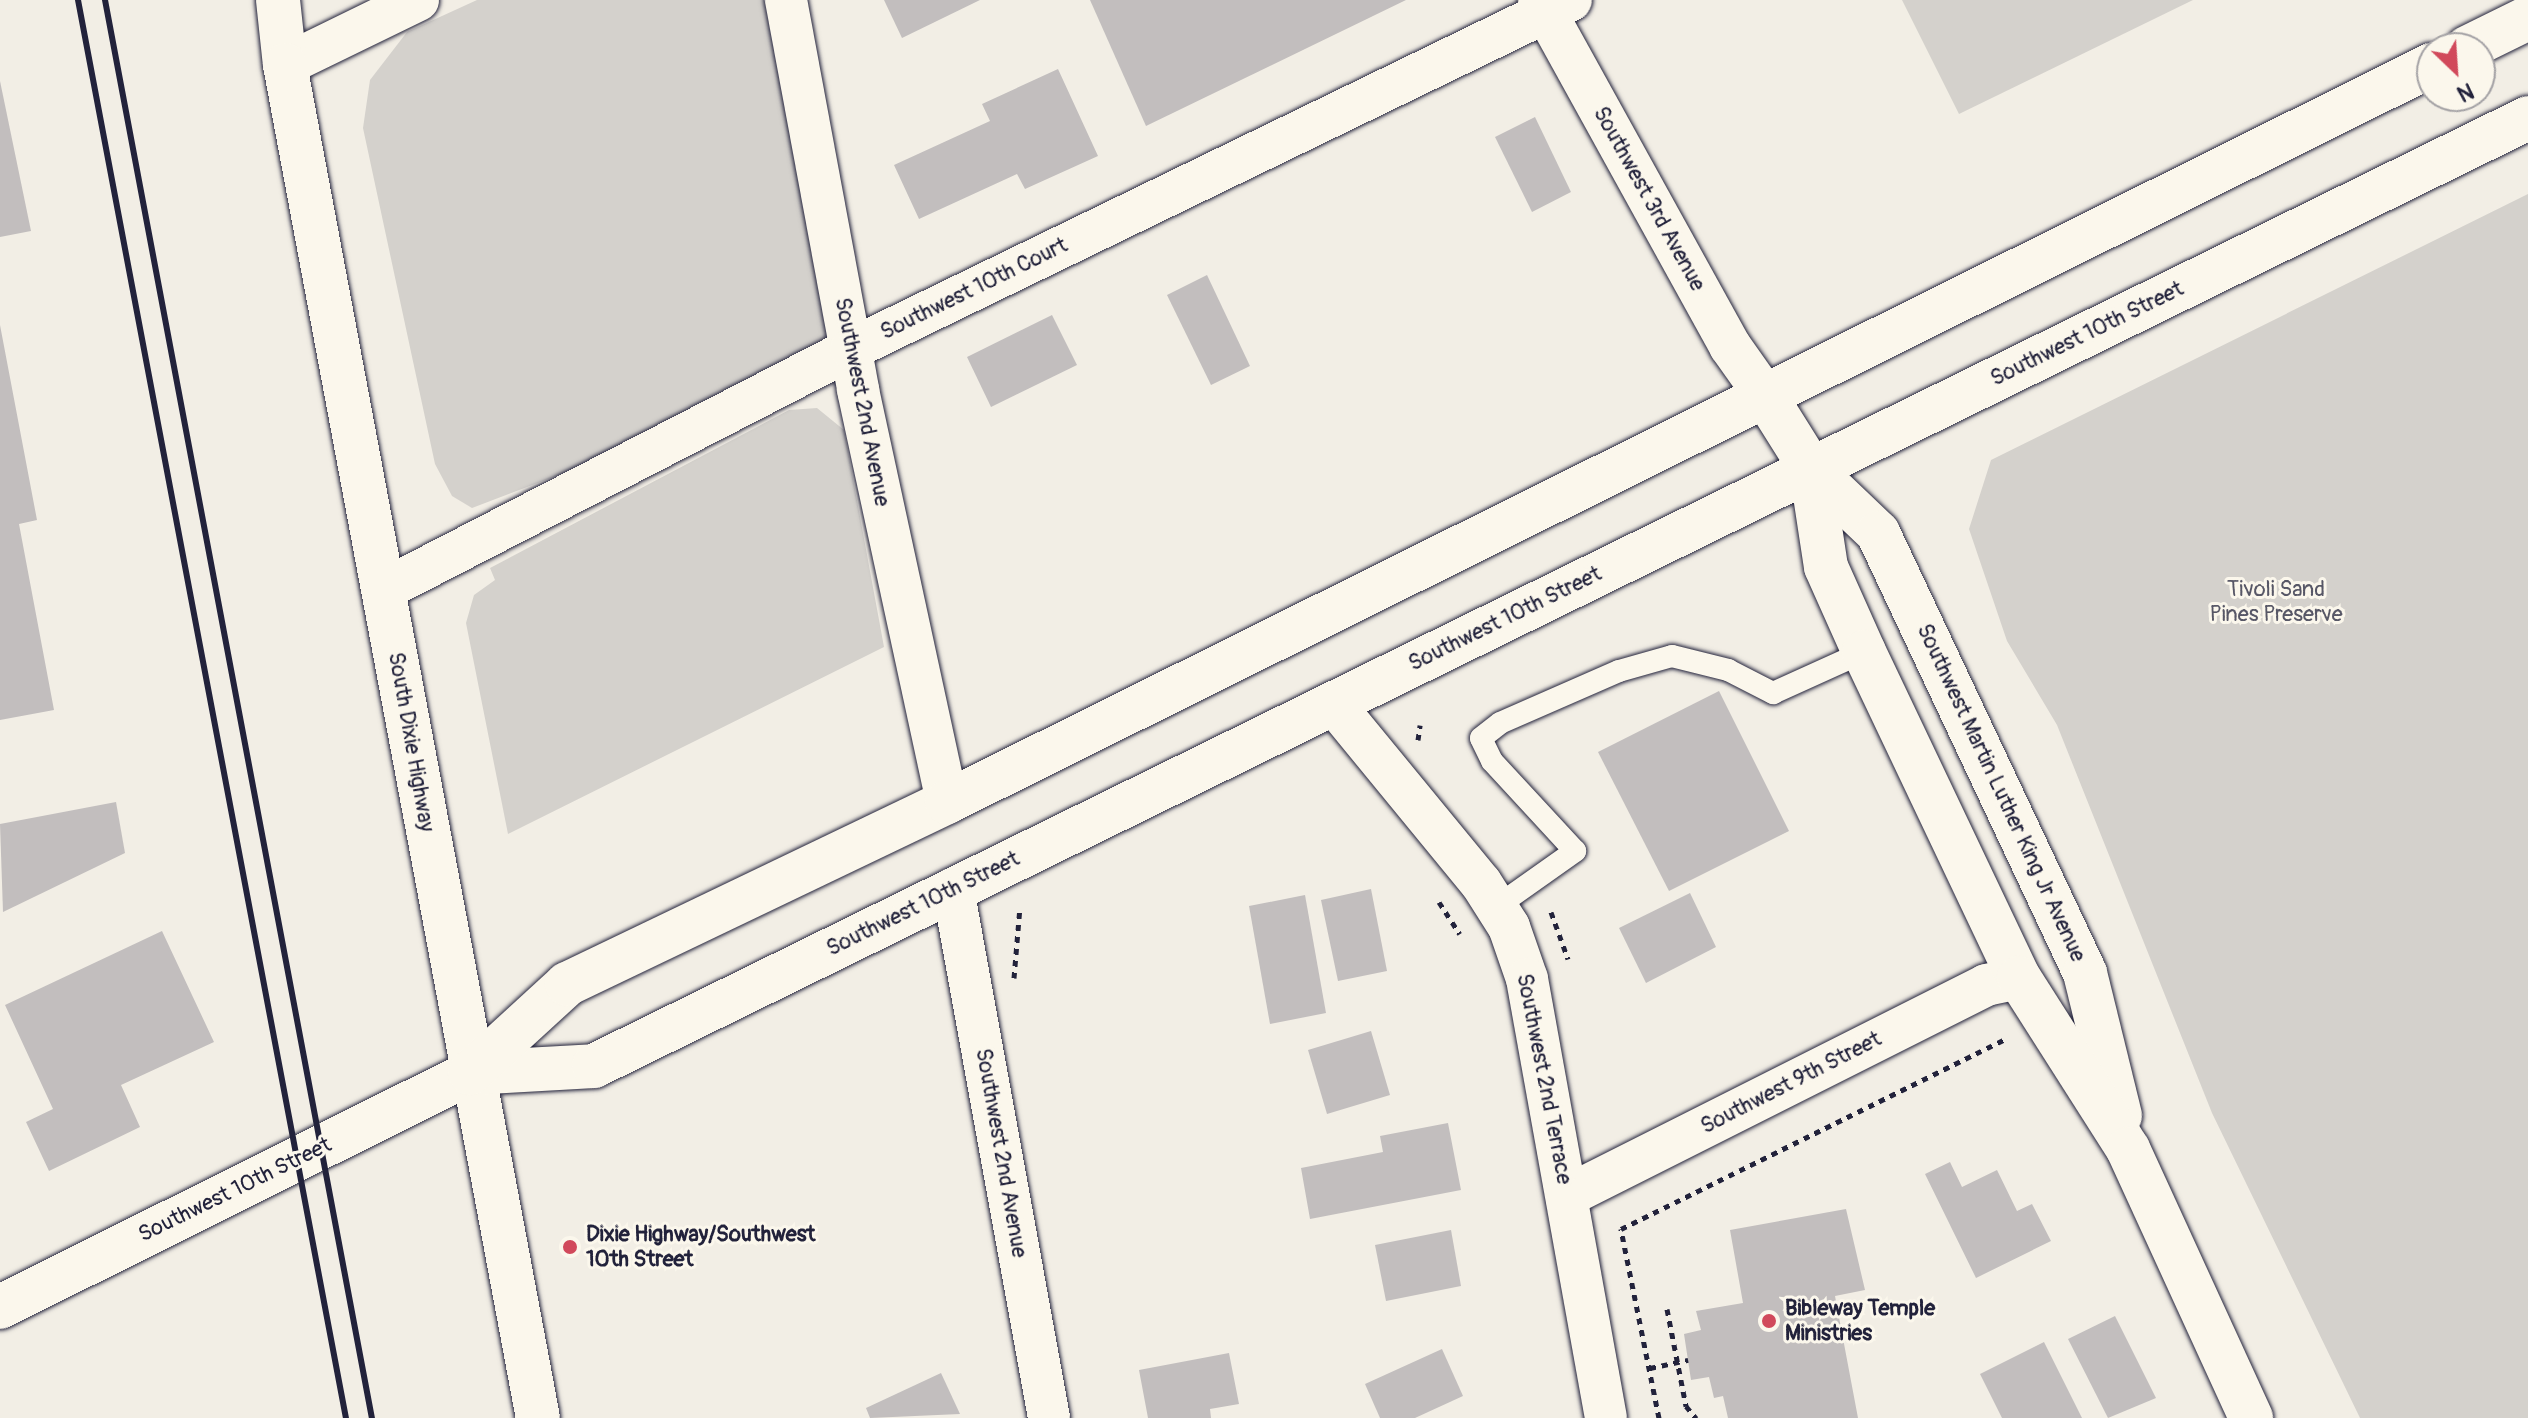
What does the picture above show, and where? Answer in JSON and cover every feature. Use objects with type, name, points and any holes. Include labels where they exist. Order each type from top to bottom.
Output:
[{"type":"main road","name":"South Dixie Highway","points":[[266,0],[285,65]]},
{"type":"main road","name":"South Dixie Highway","points":[[278,0],[285,65],[470,1073],[538,1418]]},
{"type":"main road","points":[[2496,34],[2528,18]]},
{"type":"main road","name":"Southwest 10th Street","points":[[0,1307],[470,1073],[567,984],[947,802],[2416,73]]},
{"type":"main road","name":"Southwest 10th Street","points":[[470,1073],[594,1066],[2528,118]]},
{"type":"main road","name":"Southwest Martin Luther King Jr Avenue","points":[[1764,394],[1811,469],[1878,533],[2085,973],[2128,1149]]},
{"type":"main road","name":"Southwest Martin Luther King Jr Avenue","points":[[1811,469],[1826,567],[1864,652],[2019,978],[2128,1149],[2251,1418]]},
{"type":"street","points":[[285,65],[418,0]]},
{"type":"street","name":"Southwest 2nd Avenue","points":[[786,0],[851,349],[947,802]]},
{"type":"street","name":"Southwest 10th Court","points":[[383,590],[851,349],[1552,4]]},
{"type":"street","name":"Southwest 3rd Avenue","points":[[1552,4],[1730,346],[1764,394]]},
{"type":"street","name":"Southwest 2nd Terrace","points":[[1333,703],[1496,907],[1527,979],[1606,1418]]},
{"type":"street","name":"Southwest 2nd Avenue","points":[[953,889],[1049,1418]]},
{"type":"street","name":"Southwest 9th Street","points":[[1567,1196],[1986,985],[2019,978]]},
{"type":"lane","points":[[1496,907],[1575,851],[1492,761],[1481,738],[1500,723],[1619,671],[1672,656],[1728,670],[1773,693],[1864,652]]},
{"type":"path","points":[[1432,892],[1465,941]]},
{"type":"path","points":[[1659,1418],[1621,1229],[2012,1036]]},
{"type":"path","points":[[1667,1309],[1686,1406],[1696,1418]]},
{"type":"path","points":[[1649,1368],[1688,1360]]},
{"type":"green space","points":[[477,0],[764,0],[829,329],[818,351],[606,457],[472,508],[452,496],[435,464],[363,128],[370,80],[407,32]]},
{"type":"green space","points":[[1902,0],[2193,0],[1959,114]]},
{"type":"green space","name":"Tivoli Sand Pines Preserve","points":[[2528,194],[2528,1418],[2360,1418],[2212,1113],[2057,725],[2007,641],[1969,529],[1991,460]]},
{"type":"green space","points":[[817,408],[844,430],[884,647],[508,834],[466,623],[474,595],[495,580],[490,568],[789,410]]},
{"type":"building","points":[[884,0],[980,0],[902,38]]},
{"type":"building","points":[[1090,0],[1406,0],[1146,126]]},
{"type":"building","points":[[1058,69],[1098,156],[1025,189],[1017,174],[919,219],[894,165],[990,121],[982,104]]},
{"type":"building","points":[[0,81],[31,231],[0,237]]},
{"type":"building","points":[[1535,117],[1571,192],[1532,212],[1495,137]]},
{"type":"building","points":[[1207,275],[1250,366],[1211,385],[1167,295]]},
{"type":"building","points":[[1052,315],[1077,365],[991,407],[967,357]]},
{"type":"building","points":[[0,325],[37,520],[19,524],[54,710],[0,720]]},
{"type":"building","points":[[1719,691],[1789,831],[1669,891],[1598,752]]},
{"type":"building","points":[[116,802],[125,853],[3,912],[0,824]]},
{"type":"building","points":[[1371,889],[1387,971],[1338,981],[1321,900]]},
{"type":"building","points":[[1690,893],[1716,947],[1646,983],[1619,928]]},
{"type":"building","points":[[1305,895],[1326,1013],[1270,1024],[1249,906]]},
{"type":"building","points":[[162,931],[214,1042],[121,1085],[140,1127],[49,1171],[26,1122],[53,1109],[5,1005]]},
{"type":"building","points":[[1371,1031],[1390,1095],[1327,1114],[1308,1050]]},
{"type":"building","points":[[1448,1123],[1461,1190],[1310,1219],[1301,1168],[1383,1152],[1380,1136]]},
{"type":"building","points":[[1950,1162],[1962,1187],[1997,1170],[2017,1211],[2032,1204],[2051,1241],[1976,1278],[1925,1174]]},
{"type":"building","name":"Bibleway Temple Ministries","points":[[1846,1209],[1865,1290],[1835,1296],[1858,1418],[1728,1418],[1723,1396],[1714,1398],[1709,1377],[1691,1380],[1684,1334],[1701,1330],[1696,1311],[1743,1303],[1730,1230]]},
{"type":"building","points":[[1451,1230],[1461,1286],[1386,1301],[1375,1245]]},
{"type":"building","points":[[2115,1316],[2156,1398],[2108,1418],[2068,1339]]},
{"type":"building","points":[[2044,1342],[2082,1418],[2002,1418],[1980,1374]]},
{"type":"building","points":[[1442,1349],[1463,1396],[1415,1418],[1380,1418],[1365,1384]]},
{"type":"building","points":[[1229,1353],[1239,1404],[1210,1409],[1211,1418],[1148,1418],[1139,1370]]},
{"type":"building","points":[[941,1373],[960,1414],[870,1418],[866,1408]]},
{"type":"railway","points":[[78,0],[346,1418]]},
{"type":"railway","points":[[105,0],[372,1418]]},
{"type":"place","name":"Dixie Highway/Southwest 10th Street","points":[[570,1247]]},
{"type":"place","name":"Bibleway Temple Ministries","points":[[1769,1321]]}]
